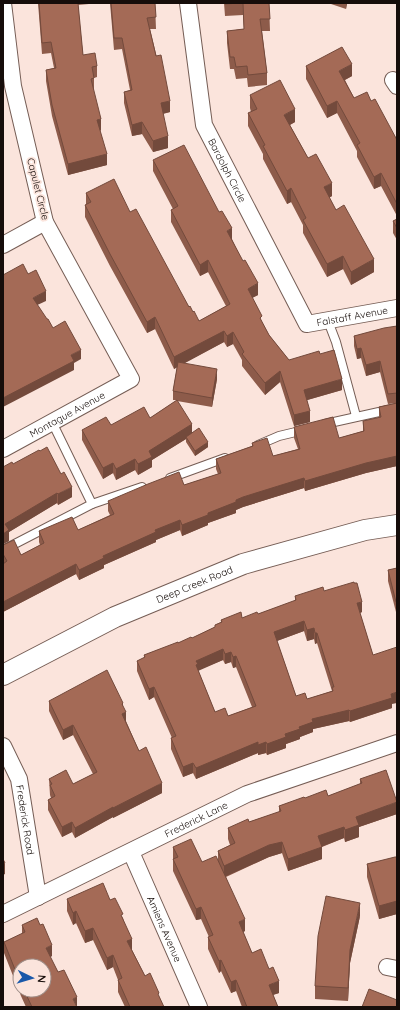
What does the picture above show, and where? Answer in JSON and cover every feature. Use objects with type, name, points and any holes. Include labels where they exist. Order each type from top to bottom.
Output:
[{"type":"street","name":"Capulet Circle","points":[[4,3],[13,86],[45,222],[131,379]]},
{"type":"street","name":"Bardolph Circle","points":[[188,3],[204,125],[307,324]]},
{"type":"street","points":[[3,244],[45,222]]},
{"type":"street","name":"Falstaff Avenue","points":[[307,324],[397,308]]},
{"type":"street","name":"Montague Avenue","points":[[3,449],[131,379]]},
{"type":"street","name":"Deep Creek Road","points":[[3,675],[115,617],[243,564],[366,530],[397,525]]},
{"type":"street","name":"Frederick Lane","points":[[3,914],[247,794],[397,743]]},
{"type":"street","name":"Frederick Road","points":[[3,746],[19,779],[38,898]]},
{"type":"street","name":"Amiens Avenue","points":[[131,852],[199,1007]]},
{"type":"lane","points":[[328,320],[336,342],[356,416]]},
{"type":"lane","points":[[251,448],[279,436],[356,416],[397,408]]},
{"type":"lane","points":[[52,422],[92,504]]},
{"type":"lane","points":[[165,479],[230,456]]},
{"type":"lane","points":[[3,550],[92,504],[150,484]]},
{"type":"building","points":[[39,3],[78,3],[83,55],[95,53],[97,66],[92,67],[94,78],[91,79],[101,119],[97,120],[107,154],[68,164],[52,105],[46,70],[56,68],[51,42],[42,43]]},
{"type":"building","points":[[111,3],[155,3],[156,17],[147,18],[156,56],[161,55],[170,101],[161,103],[168,136],[153,141],[142,122],[132,125],[124,92],[132,90],[122,38],[114,38]]},
{"type":"building","points":[[243,3],[269,3],[270,19],[260,19],[267,73],[248,75],[247,66],[236,67],[234,57],[230,57],[227,31],[244,29]]},
{"type":"building","points":[[342,47],[352,64],[339,71],[354,98],[367,92],[371,101],[375,99],[397,140],[397,204],[381,173],[374,177],[357,145],[360,143],[337,101],[327,106],[306,66]]},
{"type":"building","points":[[280,80],[295,109],[284,115],[308,158],[316,154],[332,183],[324,187],[336,210],[344,205],[374,259],[351,272],[343,256],[327,264],[303,220],[306,218],[291,188],[287,191],[263,146],[265,145],[248,113],[257,109],[250,95]]},
{"type":"building","points":[[184,145],[219,212],[222,211],[232,228],[227,231],[243,261],[245,260],[258,283],[248,289],[262,316],[260,318],[269,335],[289,360],[319,351],[320,354],[334,350],[342,379],[304,390],[310,411],[294,415],[280,371],[265,383],[242,354],[244,352],[233,332],[227,336],[224,331],[174,357],[155,317],[147,322],[85,205],[91,202],[86,193],[114,179],[130,212],[136,209],[189,307],[190,306],[193,312],[194,311],[199,321],[230,304],[208,260],[200,265],[171,210],[178,206],[153,160]]},
{"type":"building","points":[[397,219],[397,228],[393,221]]},
{"type":"building","points":[[23,264],[28,274],[36,270],[46,291],[33,298],[53,328],[65,321],[81,350],[71,355],[74,361],[3,398],[3,275]]},
{"type":"building","points":[[397,326],[397,393],[388,394],[380,361],[366,365],[361,348],[357,349],[354,336]]},
{"type":"building","points":[[178,362],[217,369],[212,398],[173,391]]},
{"type":"building","points":[[177,400],[192,424],[149,451],[152,457],[138,464],[135,459],[116,469],[113,463],[103,468],[82,430],[106,417],[111,425],[144,407],[150,418]]},
{"type":"building","points":[[397,403],[397,456],[366,463],[305,481],[304,478],[243,497],[236,500],[236,502],[208,513],[208,515],[182,525],[180,520],[155,530],[156,532],[103,556],[104,558],[79,570],[76,564],[3,602],[3,564],[7,561],[3,554],[3,545],[14,540],[21,555],[44,543],[39,531],[72,517],[78,530],[114,514],[108,501],[148,484],[179,472],[184,485],[221,473],[216,459],[253,446],[252,443],[267,438],[273,456],[300,449],[294,427],[333,417],[339,438],[364,431],[363,421],[381,417],[379,407]]},
{"type":"building","points":[[199,428],[208,442],[195,451],[186,437]]},
{"type":"building","points":[[47,447],[61,474],[64,472],[72,487],[58,494],[57,493],[5,524],[9,530],[3,534],[3,467],[12,462],[13,464]]},
{"type":"building","points":[[397,568],[397,602],[396,602],[388,570]]},
{"type":"building","points":[[354,582],[357,583],[362,602],[357,603],[373,655],[397,647],[397,692],[391,694],[392,698],[350,711],[312,719],[313,722],[299,727],[300,729],[285,734],[286,737],[267,744],[266,742],[258,745],[258,742],[196,768],[193,763],[183,767],[171,738],[176,736],[154,687],[149,689],[137,661],[145,657],[144,655],[191,637],[192,638],[215,627],[215,625],[222,622],[221,620],[241,612],[242,618],[257,612],[258,614],[296,600],[295,596],[323,587],[324,591]],"holes":[[[304,621],[307,630],[314,628],[315,633],[317,633],[334,687],[332,687],[333,691],[307,699],[305,693],[296,696],[274,632]],[[223,649],[225,654],[231,652],[233,657],[236,656],[256,706],[228,716],[225,708],[215,712],[196,665],[198,664],[196,661]]]},
{"type":"building","points":[[107,670],[123,703],[122,704],[126,712],[122,714],[139,751],[146,747],[162,783],[75,828],[72,822],[62,827],[48,800],[55,796],[49,779],[66,770],[73,784],[97,772],[73,725],[63,730],[49,701]]},
{"type":"building","points":[[386,770],[397,802],[356,817],[359,825],[345,830],[344,827],[318,836],[322,847],[288,859],[282,842],[269,845],[224,866],[218,851],[235,843],[228,828],[248,819],[249,822],[281,811],[279,806],[304,797],[305,798],[326,790],[328,796],[362,783],[360,779]]},
{"type":"building","points":[[191,839],[202,862],[216,856],[245,919],[239,922],[252,953],[261,949],[269,969],[273,967],[279,981],[269,985],[278,1007],[247,1007],[236,980],[231,982],[221,960],[219,961],[208,937],[213,935],[201,907],[196,909],[173,859],[178,857],[173,847]]},
{"type":"building","points":[[397,857],[397,901],[379,906],[367,864]]},
{"type":"building","points":[[103,883],[110,900],[115,898],[123,914],[121,915],[132,939],[127,941],[145,976],[150,973],[164,1007],[130,1007],[118,980],[122,978],[113,955],[107,958],[93,928],[85,931],[76,911],[73,913],[67,899]]},
{"type":"building","points":[[326,896],[360,903],[350,950],[348,988],[315,986],[318,936]]},
{"type":"building","points":[[37,918],[40,925],[43,924],[52,945],[46,948],[51,958],[12,958],[12,962],[4,942],[25,932],[22,925]]},
{"type":"building","points":[[52,960],[58,972],[64,970],[77,997],[73,999],[77,1007],[32,1007],[28,998],[52,998]]},
{"type":"building","points":[[369,989],[397,1000],[397,1007],[362,1007]]}]
